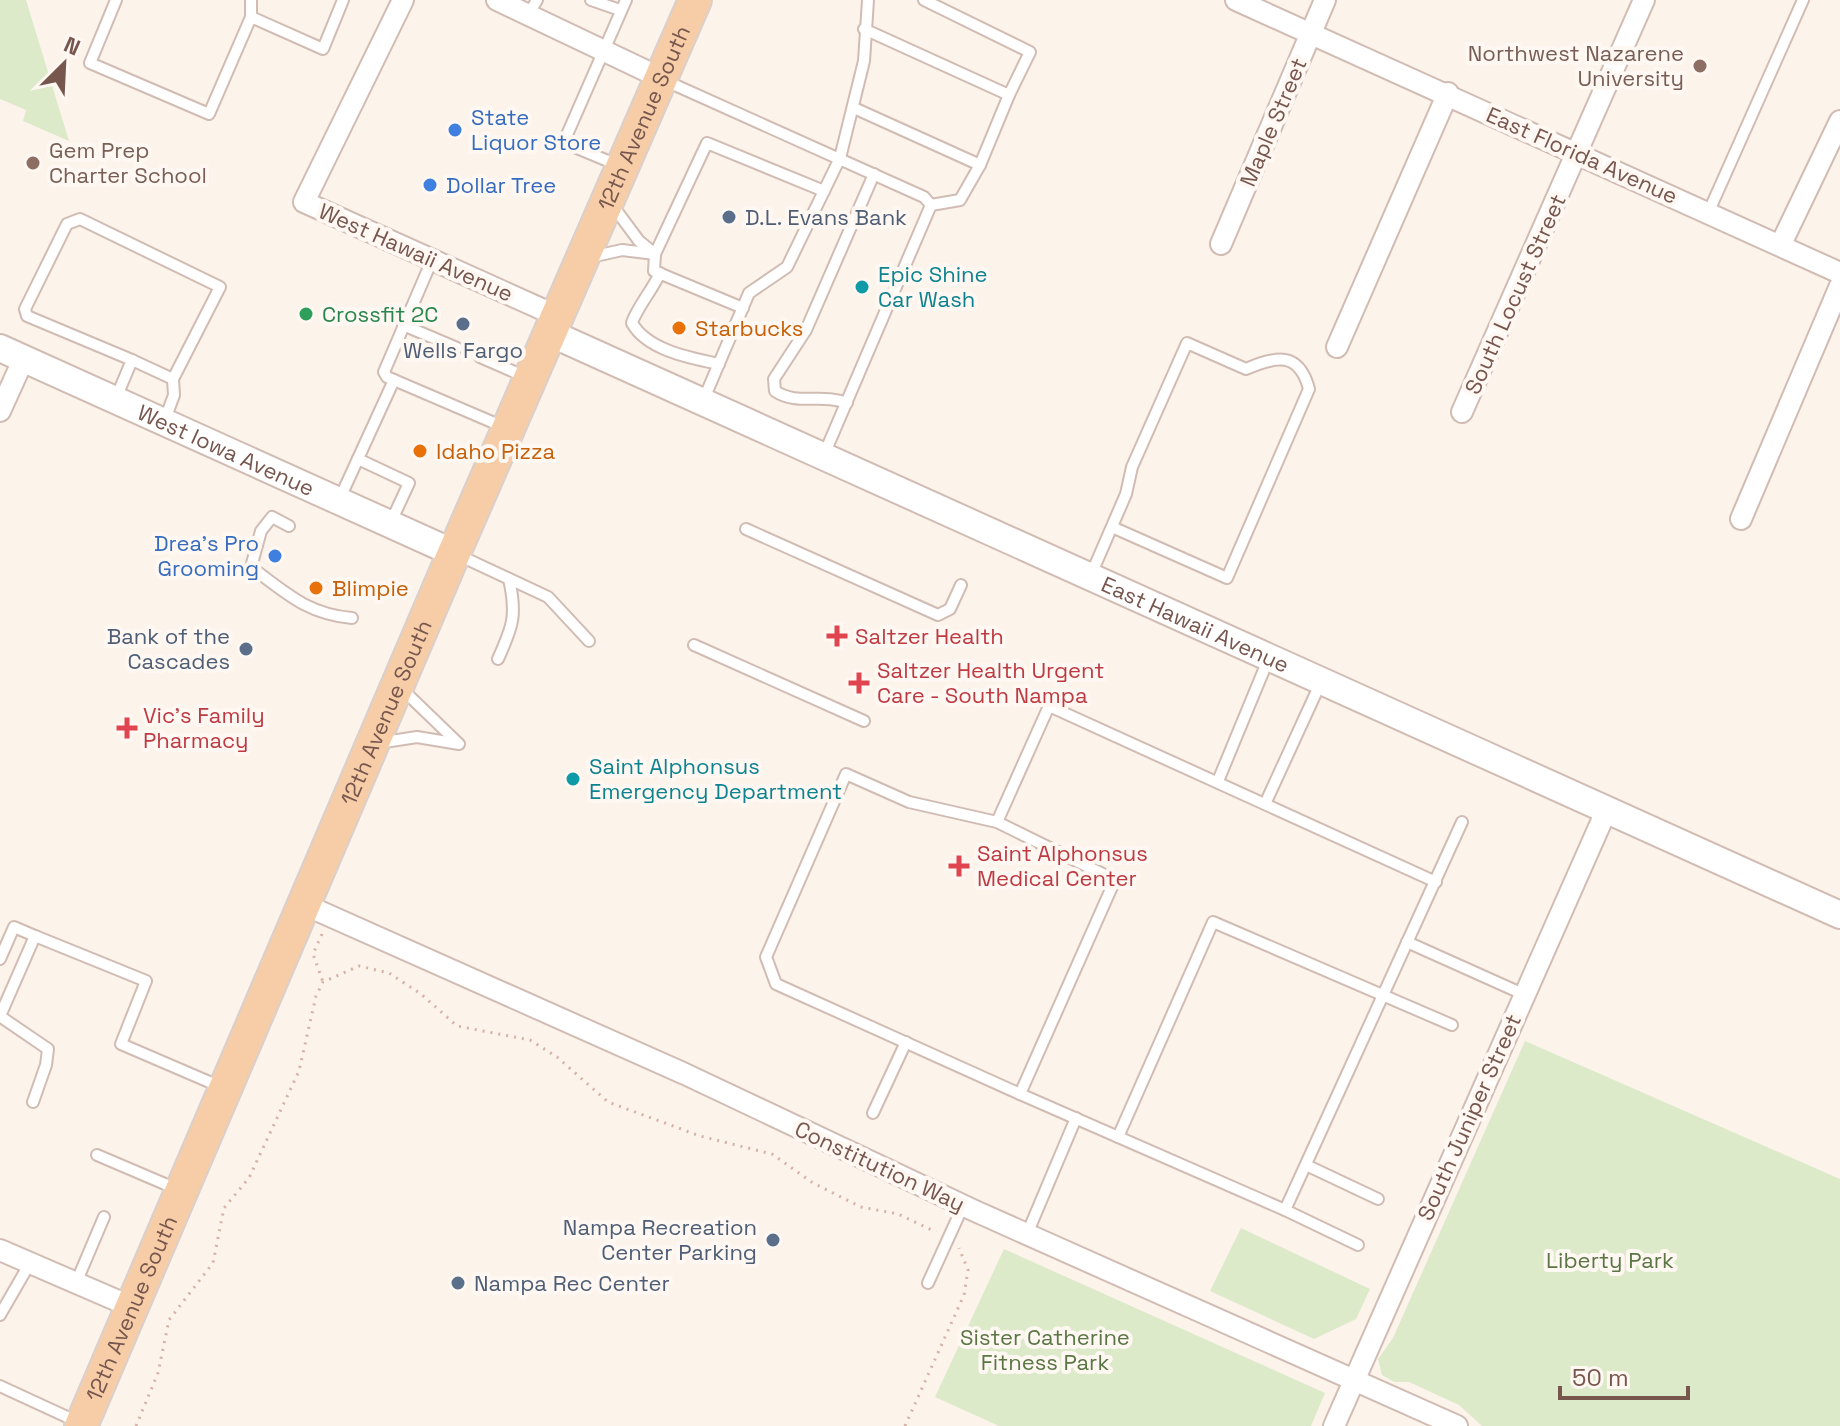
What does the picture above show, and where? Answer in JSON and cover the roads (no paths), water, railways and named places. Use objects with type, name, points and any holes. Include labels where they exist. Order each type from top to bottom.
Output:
[{"type":"main road","name":"12th Avenue South","points":[[82,1425],[225,1089],[317,910],[372,743],[695,0]]},
{"type":"street","name":"West Hawaii Avenue","points":[[403,0],[304,202],[432,260],[553,324]]},
{"type":"street","points":[[497,0],[532,8],[604,52],[661,78]]},
{"type":"street","name":"East Florida Avenue","points":[[1236,0],[1448,93],[1576,155],[1709,211],[1840,273]]},
{"type":"street","name":"Maple Street","points":[[1221,244],[1325,0]]},
{"type":"street","name":"South Locust Street","points":[[1462,412],[1644,0]]},
{"type":"street","points":[[1337,347],[1448,93]]},
{"type":"street","points":[[1781,244],[1840,121]]},
{"type":"street","points":[[1741,519],[1840,286]]},
{"type":"street","name":"East Hawaii Avenue","points":[[553,324],[702,403],[1840,915]]},
{"type":"street","points":[[0,411],[12,353]]},
{"type":"street","name":"West Iowa Avenue","points":[[12,353],[454,553]]},
{"type":"street","name":"South Juniper Street","points":[[1334,1426],[1607,809]]},
{"type":"street","name":"Constitution Way","points":[[317,910],[678,1071],[963,1206],[1457,1426]]},
{"type":"street","points":[[0,1250],[132,1307]]},
{"type":"lane","points":[[116,0],[90,63],[209,114],[251,17],[251,0]]},
{"type":"lane","points":[[251,17],[323,49],[343,0]]},
{"type":"lane","points":[[591,0],[623,5],[566,137],[572,146],[622,167]]},
{"type":"lane","points":[[702,403],[749,293],[787,267],[840,158],[864,61],[868,0]]},
{"type":"lane","points":[[924,0],[1030,52],[980,165],[960,200],[931,205]]},
{"type":"lane","points":[[1709,211],[1803,0]]},
{"type":"lane","points":[[864,29],[1009,95]]},
{"type":"lane","points":[[661,78],[924,197],[931,205]]},
{"type":"lane","points":[[854,108],[980,165]]},
{"type":"lane","points":[[743,308],[654,271],[655,254],[707,143],[824,191]]},
{"type":"lane","points":[[847,403],[833,397],[788,400],[775,391],[774,379],[806,330],[874,174]]},
{"type":"lane","points":[[608,199],[629,230],[655,254]]},
{"type":"lane","points":[[823,458],[931,205]]},
{"type":"lane","points":[[164,422],[174,395],[173,379],[220,287],[80,219],[67,224],[25,309],[27,316],[173,379]]},
{"type":"lane","points":[[582,259],[622,250],[655,254]]},
{"type":"lane","points":[[432,260],[384,372],[394,380],[508,429]]},
{"type":"lane","points":[[660,273],[648,299],[635,313],[632,323],[640,337],[691,358],[719,364]]},
{"type":"lane","points":[[403,325],[457,348]]},
{"type":"lane","points":[[1089,579],[1126,494],[1132,467],[1187,343],[1246,369],[1280,358],[1293,362],[1305,375],[1309,389],[1227,578],[1112,527]]},
{"type":"lane","points":[[480,357],[530,378]]},
{"type":"lane","points":[[115,400],[132,360]]},
{"type":"lane","points":[[339,501],[394,380]]},
{"type":"lane","points":[[358,459],[409,483],[390,524]]},
{"type":"lane","points":[[289,526],[272,517],[261,531],[251,567],[308,609],[324,616],[352,618]]},
{"type":"lane","points":[[746,529],[938,615],[950,609],[961,585]]},
{"type":"lane","points":[[454,553],[548,597],[589,641]]},
{"type":"lane","points":[[498,659],[513,624],[515,606],[509,579]]},
{"type":"lane","points":[[694,645],[864,721]]},
{"type":"lane","points":[[1218,781],[1268,660]]},
{"type":"lane","points":[[1265,804],[1321,682]]},
{"type":"lane","points":[[372,743],[400,743],[417,737],[459,744],[397,684]]},
{"type":"lane","points":[[997,822],[1049,706],[1436,882]]},
{"type":"lane","points":[[1020,1094],[1115,880],[997,822],[909,802],[846,774],[766,957],[776,984],[1020,1094],[1285,1210],[1358,1245]]},
{"type":"lane","points":[[1285,1210],[1462,822]]},
{"type":"lane","points":[[1118,1137],[1213,922],[1452,1025]]},
{"type":"lane","points":[[0,959],[14,927],[146,981],[121,1044],[225,1089]]},
{"type":"lane","points":[[33,1102],[46,1065],[48,1049],[1,1016],[35,936]]},
{"type":"lane","points":[[1407,942],[1523,994]]},
{"type":"lane","points":[[873,1113],[906,1042]]},
{"type":"lane","points":[[1027,1234],[1076,1118]]},
{"type":"lane","points":[[97,1155],[181,1191]]},
{"type":"lane","points":[[1306,1165],[1378,1199]]},
{"type":"lane","points":[[928,1283],[963,1206]]},
{"type":"lane","points":[[76,1283],[104,1217]]},
{"type":"lane","points":[[0,1315],[30,1263]]},
{"type":"lane","points":[[0,1386],[82,1425]]},
{"type":"place","name":"Northwest Nazarene University","points":[[1700,66]]},
{"type":"place","name":"State Liquor Store","points":[[455,130]]},
{"type":"place","name":"Gem Prep Charter School","points":[[33,163]]},
{"type":"place","name":"Dollar Tree","points":[[430,185]]},
{"type":"place","name":"D.L. Evans Bank","points":[[729,217]]},
{"type":"place","name":"Epic Shine Car Wash","points":[[862,287]]},
{"type":"place","name":"Crossfit 2C","points":[[306,314]]},
{"type":"place","name":"Wells Fargo","points":[[463,324]]},
{"type":"place","name":"Starbucks","points":[[679,328]]},
{"type":"place","name":"Idaho Pizza","points":[[420,451]]},
{"type":"place","name":"Drea's Pro Grooming","points":[[275,556]]},
{"type":"place","name":"Blimpie","points":[[316,588]]},
{"type":"place","name":"Saltzer Health","points":[[837,636]]},
{"type":"place","name":"Bank of the Cascades","points":[[246,649]]},
{"type":"place","name":"Saltzer Health Urgent Care - South Nampa","points":[[859,683]]},
{"type":"place","name":"Vic's Family Pharmacy","points":[[127,728]]},
{"type":"place","name":"Saint Alphonsus Emergency Department","points":[[573,779]]},
{"type":"place","name":"Saint Alphonsus Medical Center","points":[[959,866]]},
{"type":"place","name":"Nampa Recreation Center Parking","points":[[773,1240]]},
{"type":"place","name":"Nampa Rec Center","points":[[458,1283]]},
{"type":"park label","name":"Liberty Park","points":[[1610,1260]]},
{"type":"park label","name":"Sister Catherine Fitness Park","points":[[1045,1350]]}]
